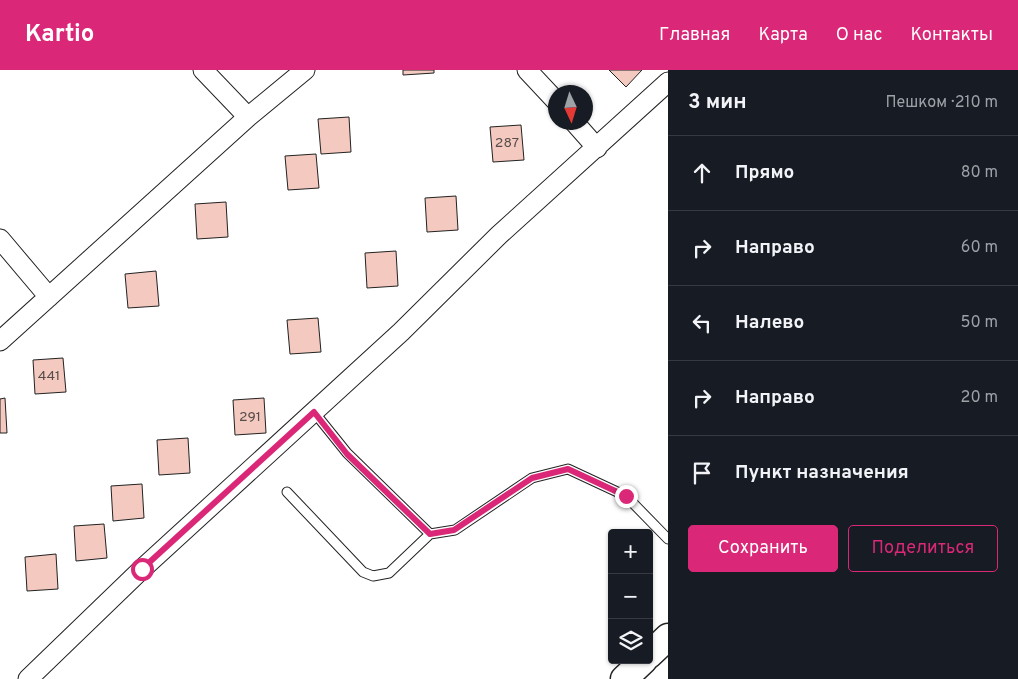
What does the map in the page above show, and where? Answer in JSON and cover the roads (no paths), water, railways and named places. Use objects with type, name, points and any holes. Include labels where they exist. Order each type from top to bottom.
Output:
[{"type":"main road","points":[[653,651],[668,638]]},
{"type":"main road","points":[[624,679],[640,664]]},
{"type":"street","points":[[203,70],[248,117]]},
{"type":"street","points":[[0,341],[248,117],[304,70]]},
{"type":"street","points":[[527,70],[548,93]]},
{"type":"street","points":[[28,679],[142,569],[401,332],[499,235],[668,82]]},
{"type":"street","points":[[581,130],[597,148]]},
{"type":"street","points":[[0,239],[50,297]]},
{"type":"lane","points":[[314,412],[347,454],[430,534]]},
{"type":"lane","points":[[287,492],[364,572],[373,576],[389,572],[430,534],[454,530],[532,478],[568,469],[626,496],[668,539]]}]
